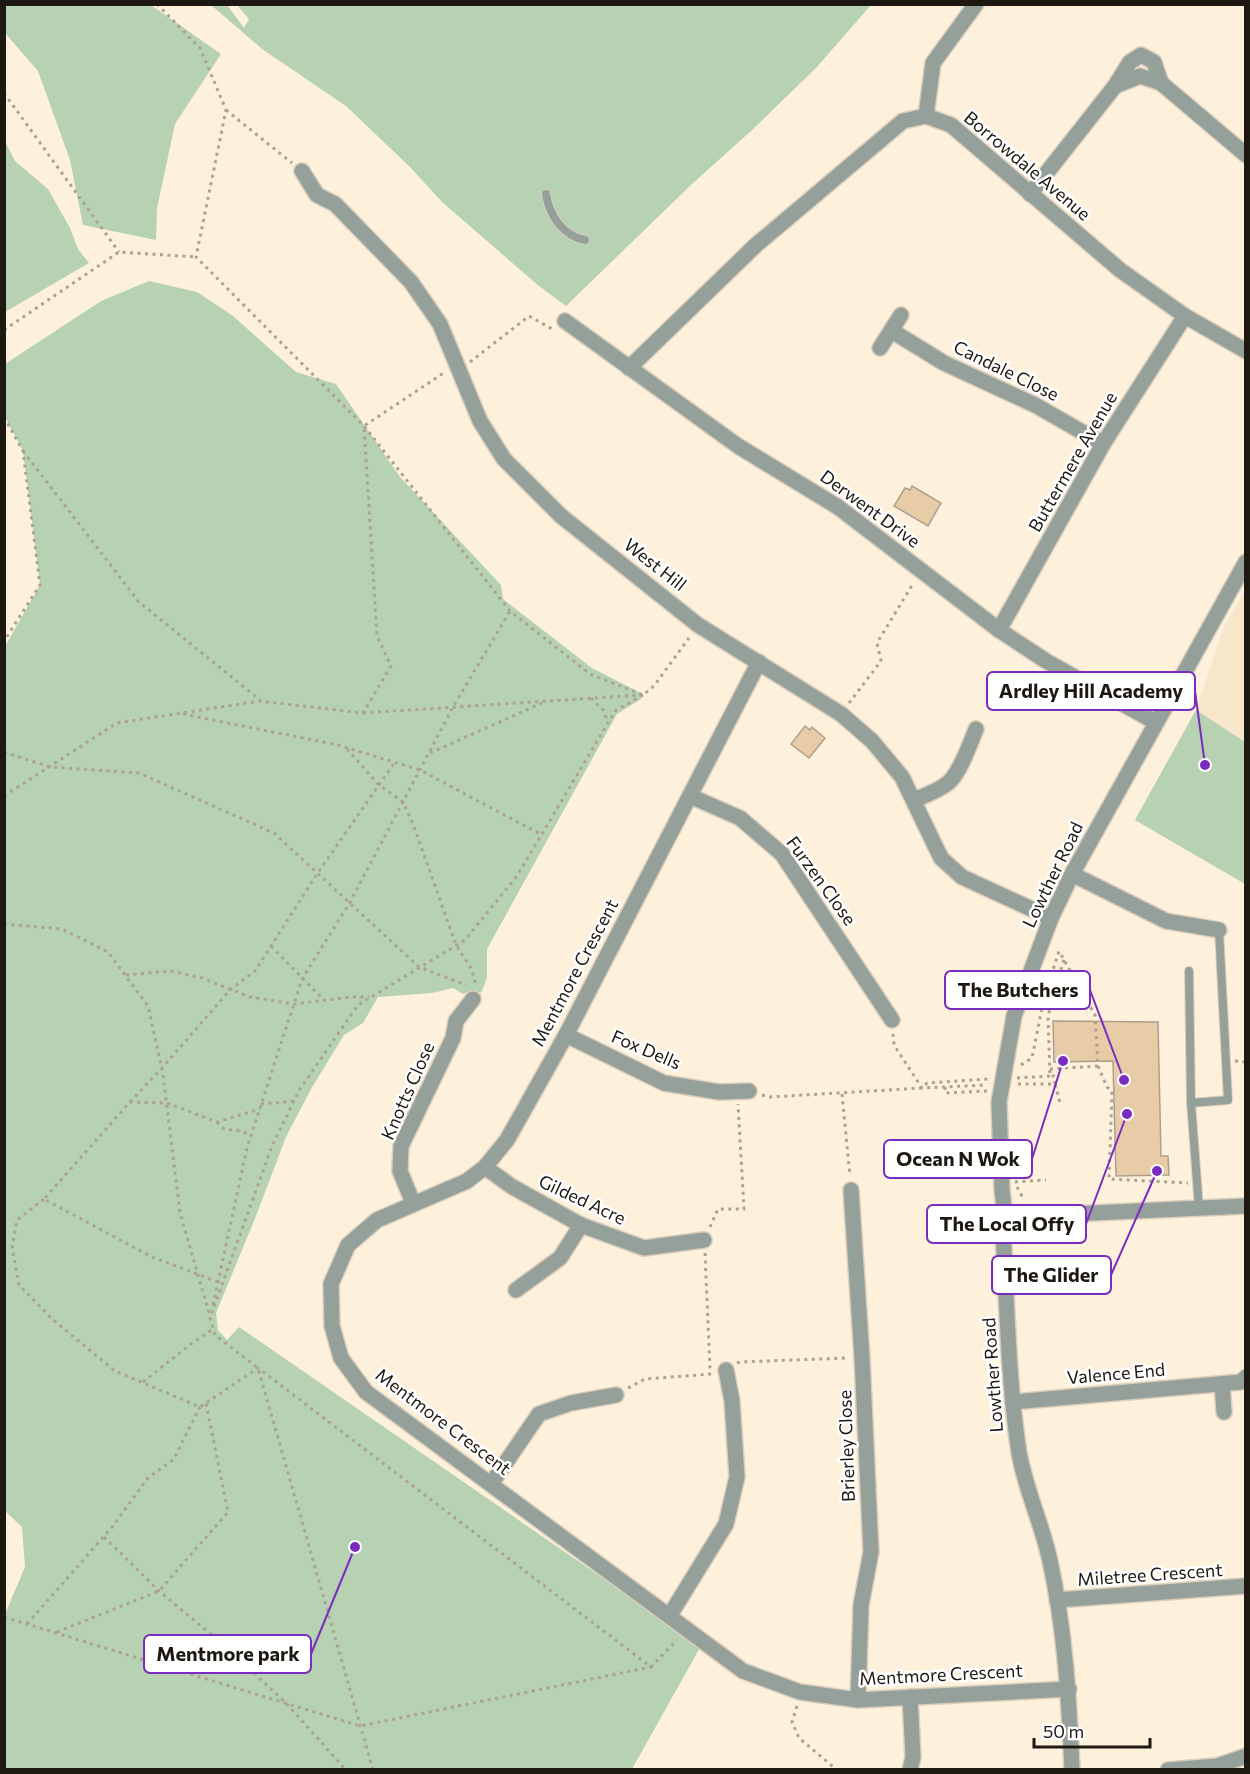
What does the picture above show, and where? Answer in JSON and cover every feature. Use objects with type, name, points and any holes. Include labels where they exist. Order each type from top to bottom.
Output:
[{"type":"street","points":[[629,368],[756,244],[903,122],[926,116],[933,63],[976,4]]},
{"type":"street","points":[[1030,194],[1115,86],[1130,62],[1141,55],[1154,62],[1161,83]]},
{"type":"street","points":[[1115,86],[1140,76],[1161,83],[1245,154]]},
{"type":"street","name":"Borrowdale Avenue","points":[[926,116],[951,125],[1120,270],[1185,316],[1245,351]]},
{"type":"street","name":"West Hill","points":[[302,171],[317,195],[335,204],[411,282],[440,324],[480,421],[504,459],[561,516],[699,625],[841,714],[879,750],[902,777],[941,858],[962,877],[1051,918]]},
{"type":"street","points":[[880,348],[901,315]]},
{"type":"street","name":"Buttermere Avenue","points":[[999,630],[1103,444],[1185,316]]},
{"type":"street","name":"Derwent Drive","points":[[565,321],[738,446],[838,507],[999,630],[1046,661],[1155,722]]},
{"type":"street","name":"Candale Close","points":[[892,331],[944,363],[1035,405],[1103,444]]},
{"type":"street","name":"Lowther Road","points":[[1072,1770],[1069,1689],[1057,1600],[1049,1559],[1018,1449],[1003,1232],[1005,1217],[999,1102],[1014,1016],[1051,918],[1072,874],[1245,562]]},
{"type":"street","name":"Mentmore Crescent","points":[[759,662],[566,1035],[507,1140],[485,1167],[467,1181],[377,1220],[348,1245],[331,1284],[332,1326],[341,1358],[366,1392],[743,1671],[800,1692],[858,1700],[1069,1689]]},
{"type":"street","points":[[914,800],[950,782],[962,762],[976,729]]},
{"type":"street","name":"Furzen Close","points":[[690,796],[740,818],[782,854],[892,1020]]},
{"type":"street","points":[[1072,874],[1166,921],[1219,930]]},
{"type":"street","name":"Knotts Close","points":[[413,1203],[400,1171],[401,1146],[453,1038],[456,1021],[473,999]]},
{"type":"street","name":"Fox Dells","points":[[566,1035],[664,1083],[719,1092],[749,1091]]},
{"type":"street","name":"Gilded Acre","points":[[485,1167],[511,1186],[581,1225],[644,1248],[704,1240]]},
{"type":"street","name":"Brierley Close","points":[[851,1190],[871,1552],[861,1605],[858,1700]]},
{"type":"street","points":[[1005,1217],[1245,1206]]},
{"type":"street","points":[[516,1290],[560,1258],[581,1225]]},
{"type":"street","points":[[670,1615],[726,1524],[737,1477],[732,1401],[726,1370]]},
{"type":"street","name":"Valence End","points":[[1013,1402],[1241,1382],[1245,1377]]},
{"type":"street","points":[[1222,1384],[1224,1412]]},
{"type":"street","points":[[491,1484],[538,1414],[571,1403],[616,1395]]},
{"type":"street","name":"Miletree Crescent","points":[[1057,1600],[1245,1586]]},
{"type":"street","points":[[910,1697],[913,1757],[910,1770]]},
{"type":"street","points":[[1168,1770],[1217,1766],[1245,1756]]},
{"type":"lane","points":[[546,194],[548,206],[562,229],[578,239],[585,240]]},
{"type":"lane","points":[[1191,1103],[1228,1100],[1219,930]]},
{"type":"lane","points":[[1189,970],[1191,1103],[1199,1208]]},
{"type":"path","points":[[157,4],[200,48],[226,110],[302,171]]},
{"type":"path","points":[[4,93],[119,252]]},
{"type":"path","points":[[196,257],[226,110]]},
{"type":"path","points":[[4,330],[119,252],[196,257],[364,426],[510,611],[590,674],[643,695]]},
{"type":"path","points":[[364,426],[442,373],[459,371],[529,316],[553,330],[565,321]]},
{"type":"path","points":[[4,417],[24,451],[139,602],[260,700]]},
{"type":"path","points":[[363,713],[391,666],[377,636],[364,426]]},
{"type":"path","points":[[4,641],[40,585],[24,451]]},
{"type":"path","points":[[841,714],[881,661],[877,643],[921,571]]},
{"type":"path","points":[[210,1318],[220,1283],[251,1136],[303,978],[349,903],[453,707],[510,611]]},
{"type":"path","points":[[220,1283],[272,1146],[294,1101],[358,1005],[465,940],[517,876],[615,711],[654,686],[689,638]]},
{"type":"path","points":[[4,796],[117,723],[260,700],[363,713],[643,695]]},
{"type":"path","points":[[591,698],[603,710],[608,722]]},
{"type":"path","points":[[429,754],[546,701]]},
{"type":"path","points":[[181,713],[346,747],[420,770],[542,835]]},
{"type":"path","points":[[4,752],[50,767],[139,773],[274,833],[419,967],[477,990],[471,968],[456,945],[403,802],[379,785],[346,747]]},
{"type":"path","points":[[200,1407],[115,1371],[52,1318],[19,1285],[12,1247],[17,1220],[44,1199],[230,990],[255,971],[317,874],[394,762]]},
{"type":"path","points":[[4,924],[62,929],[108,952],[148,1006],[162,1068],[180,1213],[215,1335],[651,1667]]},
{"type":"path","points":[[271,946],[324,1000]]},
{"type":"path","points":[[1014,1088],[1020,1066],[1032,1058],[1044,998],[1059,951],[1095,1015],[1098,1066],[1107,1087],[1112,1091],[1109,1179],[1197,1183]]},
{"type":"path","points":[[1050,1076],[1048,1016],[1064,959]]},
{"type":"path","points":[[125,975],[171,971],[202,978],[250,997],[294,1004],[351,997],[370,998]]},
{"type":"path","points":[[892,1020],[894,1045],[922,1088]]},
{"type":"path","points":[[1050,1069],[1098,1066]]},
{"type":"path","points":[[1017,1078],[1054,1076],[1060,1103]]},
{"type":"path","points":[[922,1088],[927,1083],[991,1079]]},
{"type":"path","points":[[1018,1084],[1055,1084]]},
{"type":"path","points":[[710,1374],[704,1240],[718,1209],[744,1209],[738,1103],[749,1091],[770,1097],[986,1085]]},
{"type":"path","points":[[945,1087],[945,1093],[991,1091]]},
{"type":"path","points":[[842,1094],[851,1190]]},
{"type":"path","points":[[261,1104],[294,1101]]},
{"type":"path","points":[[130,1102],[167,1103],[218,1122],[224,1129],[242,1131],[251,1136]]},
{"type":"path","points":[[218,1122],[260,1109]]},
{"type":"path","points":[[1023,1198],[1014,1182],[1046,1180]]},
{"type":"path","points":[[44,1199],[152,1257],[220,1283]]},
{"type":"path","points":[[142,1382],[213,1329]]},
{"type":"path","points":[[616,1395],[645,1379],[710,1374],[726,1370],[740,1362],[862,1358]]},
{"type":"path","points":[[27,1624],[104,1537],[147,1479],[174,1460],[200,1407],[258,1368]]},
{"type":"path","points":[[258,1368],[373,1770]]},
{"type":"path","points":[[55,1632],[159,1591],[228,1512],[206,1403]]},
{"type":"path","points":[[104,1537],[159,1591],[225,1646],[286,1703],[346,1770]]},
{"type":"path","points":[[4,1617],[360,1726],[651,1667],[687,1629]]},
{"type":"path","points":[[800,1692],[792,1722],[799,1738],[837,1770]]},
{"type":"shaded area","points":[[1245,590],[1245,884],[1135,820],[1196,710],[1223,629]]},
{"type":"green space","points":[[4,5],[151,5],[221,54],[175,124],[157,208],[156,240],[83,225],[70,160],[38,71],[5,33]]},
{"type":"green space","points":[[211,5],[227,5],[244,28],[249,19],[237,5],[871,5],[816,68],[566,306],[539,286],[442,202],[411,168],[346,106],[262,49]]},
{"type":"green space","points":[[5,141],[15,161],[48,189],[70,228],[78,249],[89,263],[5,312]]},
{"type":"green space","points":[[149,281],[197,292],[233,316],[296,372],[336,384],[400,477],[501,585],[503,599],[592,668],[641,693],[641,699],[617,714],[487,949],[487,978],[481,993],[473,990],[463,994],[453,988],[432,993],[378,997],[363,1023],[344,1035],[311,1089],[286,1137],[216,1313],[218,1330],[227,1340],[239,1327],[701,1646],[632,1769],[5,1770],[5,1614],[25,1567],[22,1527],[4,1510],[4,648],[40,585],[23,451],[5,417],[5,364],[101,301]]},
{"type":"green space","points":[[1196,710],[1245,742],[1245,884],[1135,820]]},
{"type":"building","points":[[912,486],[941,503],[928,526],[894,506],[905,488],[910,490]]},
{"type":"building","points":[[805,726],[810,730],[812,727],[825,738],[809,758],[791,744]]},
{"type":"building","points":[[1053,1021],[1158,1022],[1161,1156],[1168,1156],[1169,1175],[1116,1176],[1113,1061],[1054,1062]]},
{"type":"place","name":"Ardley Hill Academy","points":[[1205,765]]},
{"type":"place","name":"Ocean N Wok","points":[[1063,1061]]},
{"type":"place","name":"The Butchers","points":[[1124,1080]]},
{"type":"place","name":"The Local Offy","points":[[1127,1114]]},
{"type":"place","name":"The Glider","points":[[1157,1171]]},
{"type":"place","name":"Mentmore park","points":[[355,1547]]}]
